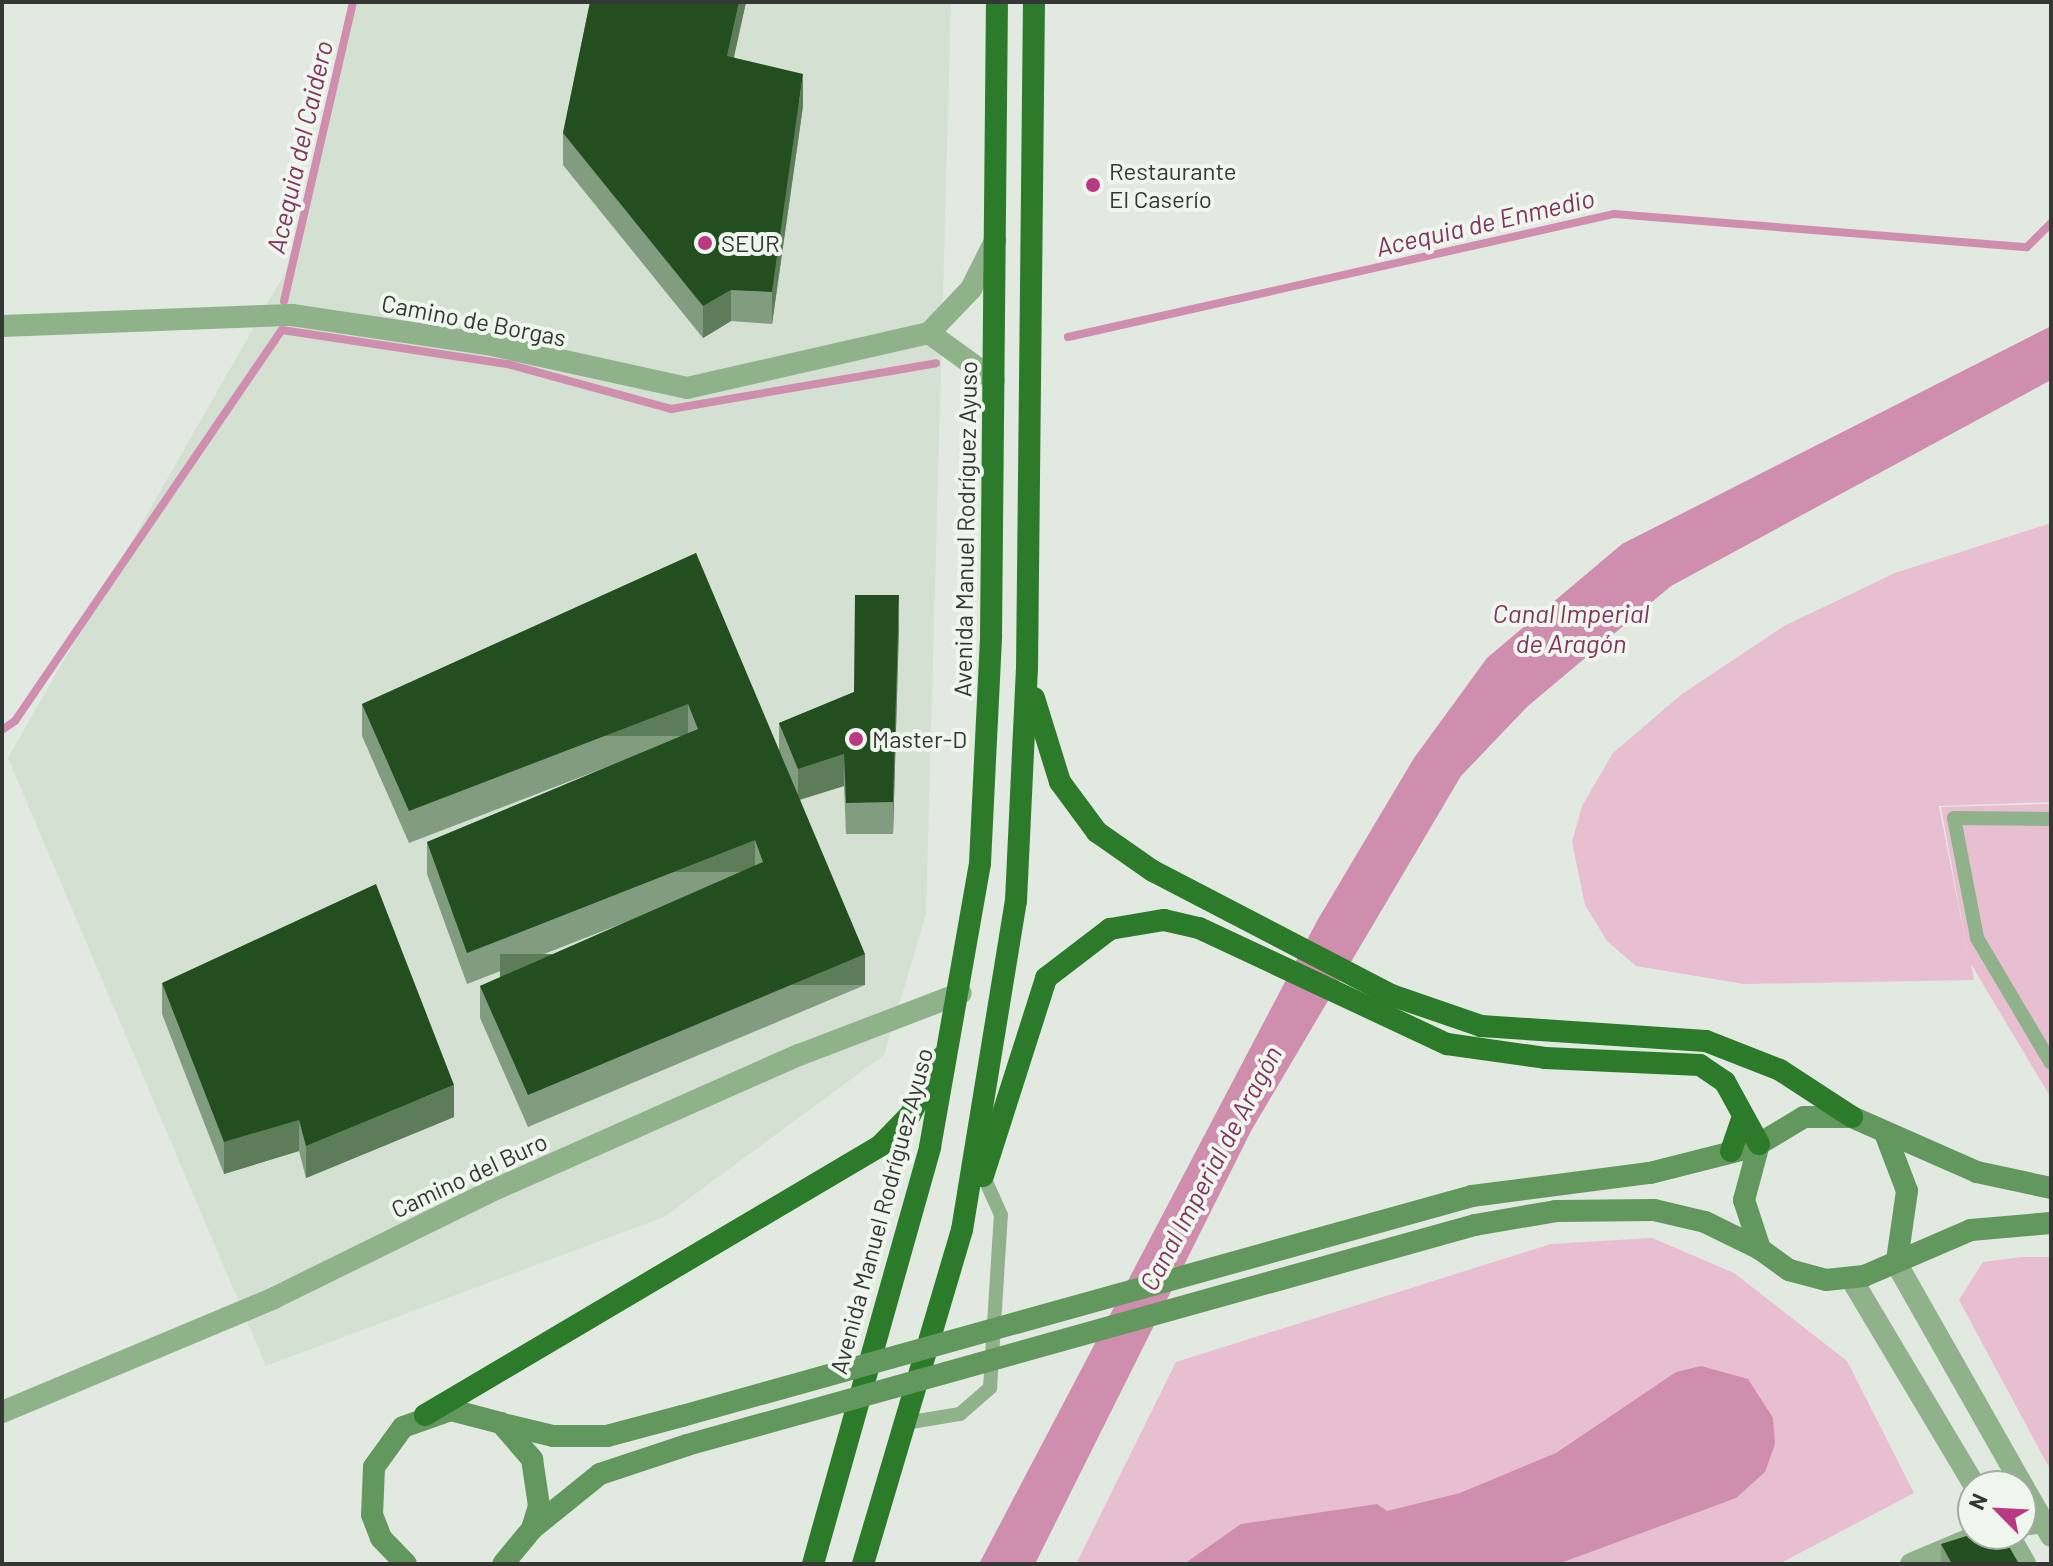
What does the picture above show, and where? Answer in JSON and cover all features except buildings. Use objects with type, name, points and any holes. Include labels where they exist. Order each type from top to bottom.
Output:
[{"type":"highway","name":"Avenida Manuel Rodríguez Ayuso","points":[[813,1564],[930,1147],[961,993],[984,794],[994,380],[997,2]]},
{"type":"highway","points":[[962,1230],[1016,901],[1027,669],[1034,2]]},
{"type":"highway","points":[[1027,669],[1047,751],[1077,810],[1122,852],[1391,995],[1455,1018],[1529,1032],[1664,1033],[1706,1041],[1780,1070],[1852,1117]]},
{"type":"highway","points":[[863,1564],[962,1230],[983,1175],[1033,1006],[1065,958],[1133,922],[1164,920],[1227,941],[1447,1044],[1545,1058],[1689,1061],[1725,1082],[1758,1145]]},
{"type":"highway","points":[[425,1415],[880,1146],[910,1115],[954,1035]]},
{"type":"highway","points":[[1731,1151],[1743,1117]]},
{"type":"main road","points":[[406,1564],[381,1538],[370,1491],[386,1445],[425,1415],[477,1413],[501,1423],[553,1436],[607,1436],[1472,1196],[1650,1173],[1758,1145],[1804,1117],[1852,1117],[1977,1172],[2051,1188]]},
{"type":"main road","points":[[1885,1133],[1907,1191],[1896,1261]]},
{"type":"main road","points":[[1758,1145],[1744,1200],[1760,1249]]},
{"type":"main road","points":[[503,1564],[532,1529],[600,1474],[687,1445],[1475,1225],[1569,1209],[1654,1210],[1705,1222],[1760,1249],[1802,1275],[1852,1280],[1986,1227],[2051,1223]]},
{"type":"main road","points":[[501,1423],[532,1459],[539,1506],[532,1529]]},
{"type":"street","points":[[994,380],[929,333],[971,289],[995,240]]},
{"type":"street","name":"Camino de Borgas","points":[[2,326],[292,315],[487,344],[687,388],[929,333]]},
{"type":"street","name":"Camino del Buro","points":[[2,1412],[274,1298],[487,1193],[901,1010],[961,993]]},
{"type":"street","points":[[1896,1261],[2049,1529]]},
{"type":"street","points":[[1852,1280],[1965,1470]]},
{"type":"street","points":[[1911,1564],[1957,1546]]},
{"type":"lane","points":[[2051,819],[1954,818],[1977,938],[2051,1063]]},
{"type":"lane","points":[[905,1423],[960,1414],[990,1388],[1001,1215],[983,1175]]},
{"type":"shaded area","points":[[353,2],[951,2],[926,914],[884,1055],[664,1217],[266,1366],[8,758],[286,271]]},
{"type":"shaded area","points":[[2051,523],[2051,802],[1939,806],[1969,960],[1941,807],[2051,804],[2051,1098],[1971,964],[1974,980],[1744,984],[1636,966],[1607,941],[1585,905],[1572,842],[1582,806],[1613,753],[1682,694],[1784,626],[1895,573]]},
{"type":"shaded area","points":[[1652,1238],[1734,1273],[1847,1361],[1914,1493],[1779,1564],[1076,1564],[1176,1362],[1551,1244]]},
{"type":"shaded area","points":[[2051,1257],[2051,1471],[1959,1300],[1983,1262]]},
{"type":"water","name":"Canal Imperial de Aragón","points":[[2051,326],[2051,380],[1671,586],[1528,706],[1461,776],[1251,1131],[1035,1564],[979,1564],[1317,921],[1414,758],[1487,658],[1622,544]]},
{"type":"water","points":[[1701,1366],[1748,1379],[1773,1418],[1775,1444],[1765,1472],[1736,1498],[1558,1564],[1184,1564],[1241,1524],[1377,1504],[1387,1511],[1460,1493],[1556,1453],[1676,1372]]},
{"type":"waterway","name":"Acequia del Caidero","points":[[284,301],[353,2]]},
{"type":"waterway","name":"Acequia de Enmedio","points":[[1068,337],[1614,214],[2027,247],[2051,223]]},
{"type":"waterway","points":[[2,730],[15,721],[282,330],[508,364],[671,409],[936,363]]},
{"type":"place","name":"Restaurante El Caserío","points":[[1093,185]]},
{"type":"place","name":"SEUR","points":[[705,243]]},
{"type":"place","name":"Master-D","points":[[856,739]]}]
